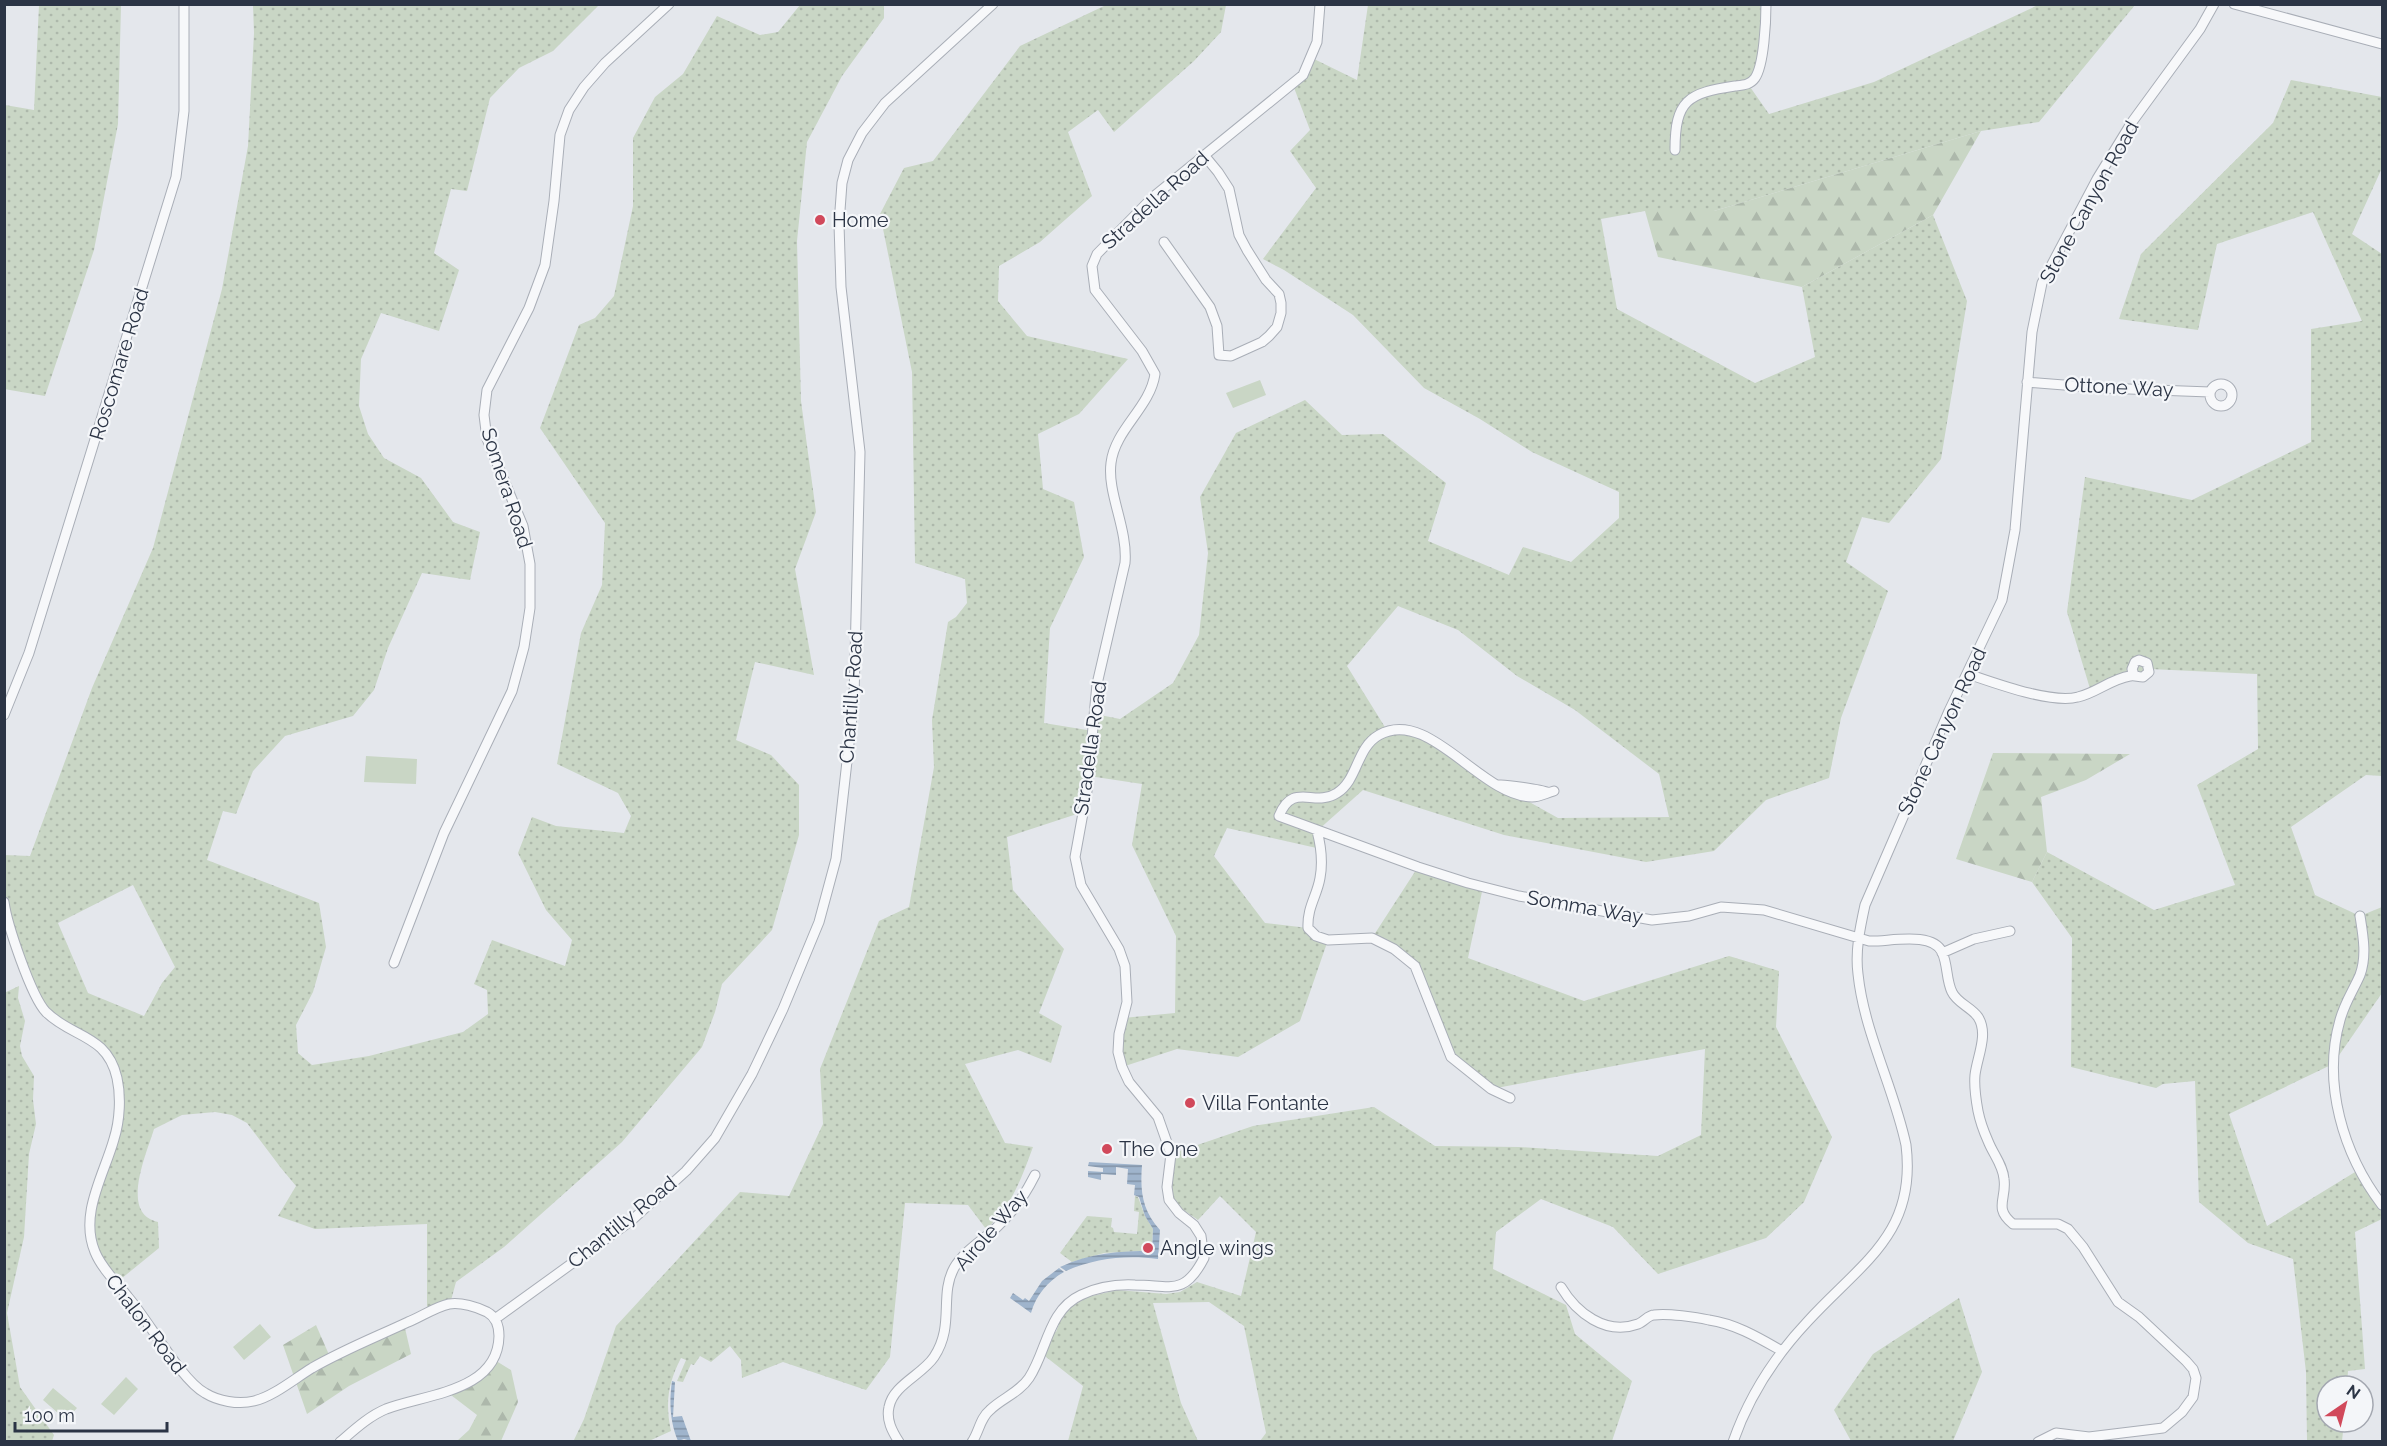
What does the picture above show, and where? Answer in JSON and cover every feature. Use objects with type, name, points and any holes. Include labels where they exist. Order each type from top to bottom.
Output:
[{"type":"street","name":"Roscomare Road","points":[[4,715],[29,653],[176,177],[184,111],[184,4]]},
{"type":"street","name":"Somera Road","points":[[394,963],[444,832],[512,692],[522,656],[530,608],[530,564],[524,526],[487,439],[484,415],[488,390],[529,308],[545,265],[560,135],[569,110],[584,87],[605,63],[669,4]]},
{"type":"street","name":"Chantilly Road","points":[[495,1319],[632,1220],[686,1171],[715,1138],[756,1065],[783,1009],[819,922],[836,859],[854,699],[860,452],[840,287],[838,224],[842,183],[848,160],[862,133],[885,103],[993,4]]},
{"type":"street","name":"Stradella Road","points":[[972,1442],[987,1411],[1018,1390],[1028,1380],[1053,1323],[1067,1302],[1096,1289],[1118,1285],[1167,1288],[1179,1286],[1190,1279],[1204,1258],[1201,1236],[1194,1225],[1179,1213],[1169,1200],[1167,1187],[1171,1154],[1158,1117],[1129,1082],[1122,1067],[1118,1052],[1119,1034],[1126,1002],[1125,966],[1119,949],[1081,885],[1075,856],[1087,791],[1097,684],[1125,563],[1126,548],[1110,466],[1113,451],[1120,436],[1149,395],[1155,374],[1142,351],[1095,290],[1092,266],[1104,244],[1153,197],[1303,75],[1317,42],[1320,4]]},
{"type":"street","points":[[1675,150],[1677,117],[1684,104],[1711,90],[1748,84],[1754,80],[1760,63],[1766,4]]},
{"type":"street","name":"Stone Canyon Road","points":[[1733,1442],[1747,1407],[1782,1351],[1808,1320],[1875,1254],[1895,1224],[1904,1198],[1908,1166],[1906,1145],[1861,993],[1858,974],[1858,938],[1865,905],[1945,719],[2002,600],[2015,530],[2027,382],[2036,305],[2042,284],[2097,179],[2132,122],[2200,29],[2214,4]]},
{"type":"street","points":[[2234,4],[2382,44]]},
{"type":"street","points":[[1164,242],[1210,307],[1217,326],[1219,355],[1231,356],[1262,342],[1277,327],[1281,313],[1279,294],[1266,280],[1246,250],[1239,235],[1228,189],[1218,171],[1204,155]]},
{"type":"street","name":"Ottone Way","points":[[2027,382],[2102,388],[2210,392]]},
{"type":"street","points":[[1968,674],[2014,689],[2064,699],[2077,698],[2121,678],[2134,675]]},
{"type":"street","name":"Somma Way","points":[[1550,792],[1539,797],[1529,797],[1506,790],[1480,776],[1433,740],[1413,730],[1400,729],[1380,734],[1368,744],[1349,780],[1335,794],[1292,798],[1284,805],[1279,816],[1468,884],[1519,896],[1652,920],[1689,916],[1721,907],[1764,910],[1858,938],[1886,942],[1906,938],[1932,942],[1942,953]]},
{"type":"street","points":[[1317,831],[1321,849],[1320,878],[1310,904],[1308,928],[1316,936],[1328,940],[1372,938],[1394,949],[1415,966],[1451,1057],[1491,1089],[1510,1098]]},
{"type":"street","name":"Chalon Road","points":[[4,902],[29,980],[39,1003],[56,1020],[92,1040],[103,1049],[115,1069],[118,1083],[118,1118],[114,1139],[102,1169],[92,1210],[90,1224],[94,1251],[106,1271],[143,1315],[195,1386],[214,1398],[250,1402],[271,1393],[331,1357],[450,1304],[477,1308],[487,1312],[495,1319]]},
{"type":"street","points":[[2360,916],[2364,955],[2360,975],[2348,996],[2340,1019],[2333,1049],[2333,1077],[2344,1131],[2360,1169],[2382,1205]]},
{"type":"street","points":[[2010,931],[1974,939],[1942,953],[1952,992],[1978,1017],[1982,1027],[1983,1036],[1975,1078],[1977,1099],[1985,1134],[2004,1179],[2002,1210],[2005,1218],[2013,1224],[2058,1224],[2068,1229],[2083,1247],[2118,1302],[2139,1317],[2193,1369],[2196,1378],[2193,1396],[2182,1412],[2163,1428],[2089,1437],[2056,1433],[2038,1442]]},
{"type":"street","name":"Airole Way","points":[[899,1442],[888,1421],[889,1407],[894,1393],[920,1373],[934,1357],[944,1337],[948,1312],[947,1285],[954,1268],[964,1255],[1014,1209],[1035,1175]]},
{"type":"street","points":[[1561,1287],[1571,1304],[1596,1322],[1623,1326],[1638,1324],[1652,1314],[1711,1320],[1731,1325],[1782,1351]]},
{"type":"street","points":[[340,1442],[356,1428],[384,1410],[447,1392],[481,1375],[490,1365],[496,1352],[499,1335],[495,1319]]},
{"type":"green space","points":[[39,5],[121,5],[118,124],[94,250],[45,396],[4,389],[5,105],[34,110]]},
{"type":"green space","points":[[253,5],[599,5],[553,51],[519,68],[490,98],[467,191],[451,189],[434,253],[459,270],[439,331],[381,313],[361,359],[359,406],[368,434],[384,458],[421,478],[453,522],[480,532],[470,580],[422,573],[388,648],[374,690],[353,716],[285,736],[253,771],[236,814],[223,811],[207,860],[319,903],[326,947],[313,992],[296,1025],[298,1053],[312,1065],[369,1056],[463,1032],[488,1014],[487,990],[474,984],[492,940],[565,966],[572,940],[546,910],[518,853],[532,817],[556,826],[624,833],[631,816],[618,793],[557,764],[581,633],[602,585],[605,523],[540,428],[579,325],[595,318],[614,296],[633,206],[633,138],[655,97],[683,74],[717,16],[760,35],[778,32],[800,5],[884,5],[884,18],[842,76],[807,142],[797,241],[801,401],[816,512],[795,569],[814,675],[755,662],[736,740],[771,755],[799,785],[799,835],[772,930],[722,984],[715,1012],[702,1047],[622,1142],[504,1247],[456,1282],[450,1304],[427,1314],[427,1224],[315,1229],[278,1216],[296,1186],[247,1123],[232,1115],[215,1112],[182,1115],[154,1129],[142,1167],[138,1195],[140,1207],[146,1217],[158,1222],[159,1248],[116,1283],[106,1271],[90,1224],[118,1118],[115,1069],[79,1032],[39,1003],[4,902],[4,855],[30,856],[92,688],[153,548],[222,289],[248,146],[254,33]],"holes":[[[133,885],[175,967],[162,983],[144,1016],[88,993],[58,923]]]},
{"type":"green space","points":[[1106,5],[1226,5],[1221,32],[1194,61],[1114,132],[1098,110],[1068,132],[1092,196],[1040,242],[999,266],[998,301],[1027,336],[1128,359],[1079,414],[1038,434],[1043,489],[1074,502],[1084,557],[1050,628],[1044,723],[1093,731],[1095,714],[1120,719],[1173,683],[1199,635],[1208,553],[1200,497],[1236,433],[1305,400],[1342,435],[1383,434],[1446,483],[1428,541],[1509,575],[1523,547],[1571,562],[1619,518],[1619,492],[1532,452],[1480,419],[1424,388],[1353,315],[1263,259],[1316,188],[1290,151],[1310,130],[1293,85],[1312,58],[1357,80],[1368,5],[1766,5],[1760,63],[1748,84],[1769,114],[1874,82],[2038,5],[2135,5],[2039,122],[1981,131],[1714,211],[1645,211],[1601,219],[1617,309],[1755,383],[1815,357],[1802,287],[1933,215],[1967,301],[1941,459],[1889,523],[1862,517],[1846,562],[1888,591],[1841,718],[1829,778],[1766,800],[1714,851],[1646,862],[1504,835],[1363,790],[1317,831],[1321,849],[1227,828],[1214,856],[1265,923],[1308,928],[1328,940],[1300,1021],[1238,1057],[1177,1049],[1122,1067],[1123,1018],[1175,1013],[1176,936],[1132,845],[1142,784],[1089,776],[1083,812],[1007,837],[1013,890],[1064,949],[1039,1013],[1062,1026],[1051,1063],[1018,1050],[965,1064],[1005,1143],[1033,1147],[1009,1202],[986,1229],[968,1205],[905,1203],[890,1357],[866,1390],[783,1362],[742,1378],[741,1360],[730,1346],[711,1362],[700,1356],[694,1365],[691,1364],[683,1382],[677,1381],[686,1360],[681,1358],[669,1393],[668,1411],[671,1431],[649,1441],[573,1442],[584,1419],[616,1326],[740,1192],[789,1196],[823,1124],[820,1069],[879,921],[909,907],[934,767],[932,720],[948,622],[956,617],[967,603],[965,579],[915,563],[912,372],[880,214],[904,168],[933,161],[1020,46]],"holes":[[[1398,606],[1458,630],[1517,676],[1575,710],[1659,774],[1669,817],[1558,818],[1499,785],[1413,730],[1388,732],[1347,666]]]},
{"type":"green space","points":[[2291,80],[2382,97],[2382,168],[2352,234],[2382,254],[2382,776],[2366,775],[2291,827],[2315,895],[2360,916],[2382,907],[2382,993],[2333,1064],[2229,1114],[2267,1226],[2360,1169],[2382,1205],[2382,1219],[2355,1232],[2365,1369],[2348,1371],[2348,1374],[2315,1374],[2315,1434],[2343,1434],[2342,1441],[2307,1441],[2306,1372],[2293,1259],[2248,1243],[2199,1202],[2195,1081],[2163,1084],[2156,1088],[2071,1067],[2072,938],[2032,882],[2047,852],[2154,910],[2235,885],[2197,785],[2258,749],[2257,674],[2150,669],[2136,677],[2091,692],[2067,612],[2085,477],[2192,500],[2311,442],[2311,329],[2362,321],[2313,212],[2217,244],[2198,330],[2119,319],[2141,254],[2273,123]]},
{"type":"green space","points":[[1981,131],[1933,215],[1802,287],[1658,257],[1645,211],[1714,211]]},
{"type":"green space","points":[[1260,380],[1266,395],[1233,408],[1226,393]]},
{"type":"green space","points":[[1993,753],[2130,754],[2086,780],[2041,797],[2047,852],[2032,882],[1956,859]]},
{"type":"green space","points":[[366,756],[417,759],[416,784],[364,782]]},
{"type":"green space","points":[[1418,867],[1483,887],[1468,958],[1584,1001],[1729,956],[1779,971],[1776,1027],[1832,1137],[1804,1202],[1766,1238],[1658,1274],[1613,1227],[1541,1199],[1496,1232],[1493,1269],[1566,1305],[1575,1334],[1632,1381],[1612,1441],[1260,1441],[1266,1433],[1244,1326],[1209,1302],[1153,1303],[1181,1403],[1198,1441],[1068,1441],[1083,1386],[1041,1353],[1050,1331],[1056,1332],[1062,1315],[1070,1307],[1088,1297],[1117,1290],[1166,1294],[1180,1292],[1197,1282],[1241,1296],[1256,1232],[1220,1196],[1198,1220],[1169,1200],[1171,1154],[1253,1126],[1374,1107],[1435,1146],[1520,1147],[1658,1156],[1701,1135],[1705,1049],[1491,1089],[1451,1057],[1415,966],[1372,938]]},
{"type":"green space","points":[[19,986],[18,998],[25,1021],[20,1046],[22,1056],[34,1076],[33,1100],[36,1124],[29,1154],[24,1237],[7,1313],[20,1387],[54,1435],[52,1441],[5,1441],[4,993]]},
{"type":"green space","points":[[1135,1196],[1138,1197],[1153,1229],[1152,1244],[1144,1243],[1144,1251],[1104,1253],[1072,1262],[1060,1253],[1087,1216],[1112,1218],[1111,1227],[1114,1232],[1137,1234],[1139,1212],[1134,1211]]},
{"type":"green space","points":[[1959,1298],[1982,1372],[1953,1441],[1851,1441],[1834,1410],[1873,1354]]},
{"type":"green space","points":[[260,1324],[271,1337],[244,1360],[233,1347]]},
{"type":"green space","points":[[404,1324],[411,1354],[349,1386],[307,1414],[283,1345],[316,1325],[330,1357]]},
{"type":"green space","points":[[493,1359],[511,1370],[518,1402],[501,1441],[457,1441],[469,1430],[477,1415],[447,1392],[473,1379]]},
{"type":"green space","points":[[126,1377],[138,1389],[114,1415],[101,1404]]},
{"type":"green space","points":[[53,1388],[77,1408],[66,1420],[43,1400]]},
{"type":"water","points":[[1089,1162],[1142,1165],[1141,1183],[1146,1208],[1160,1230],[1158,1259],[1134,1257],[1111,1259],[1089,1263],[1066,1271],[1060,1267],[1105,1254],[1152,1251],[1153,1229],[1145,1216],[1139,1197],[1134,1195],[1135,1185],[1127,1184],[1128,1169],[1116,1167],[1116,1175],[1101,1174],[1101,1180],[1088,1177],[1088,1171],[1103,1172],[1103,1168],[1088,1166]]},
{"type":"water","points":[[1059,1268],[1064,1272],[1043,1289],[1031,1313],[1010,1298],[1013,1293],[1029,1301],[1042,1281]]},
{"type":"water","points":[[672,1381],[675,1382],[673,1417],[682,1416],[691,1441],[684,1439],[678,1441],[675,1434],[671,1412]]},
{"type":"place","name":"Home","points":[[820,220]]},
{"type":"place","name":"Villa Fontante","points":[[1190,1103]]},
{"type":"place","name":"The One","points":[[1107,1149]]},
{"type":"place","name":"Angle wings","points":[[1148,1248]]}]
